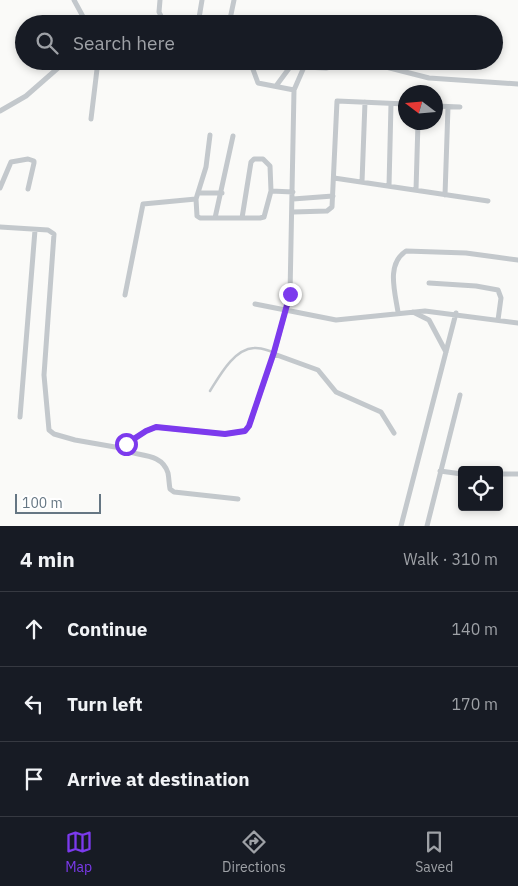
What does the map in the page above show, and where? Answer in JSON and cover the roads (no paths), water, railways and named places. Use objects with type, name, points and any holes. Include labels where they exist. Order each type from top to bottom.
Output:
[{"type":"street","points":[[74,0],[82,15]]},
{"type":"street","points":[[160,0],[160,15]]},
{"type":"street","points":[[200,15],[202,0]]},
{"type":"street","points":[[231,15],[234,0]]},
{"type":"street","points":[[0,110],[26,96],[56,70]]},
{"type":"street","points":[[91,120],[97,70]]},
{"type":"street","points":[[253,70],[258,83],[294,90]]},
{"type":"street","points":[[276,86],[287,70]]},
{"type":"street","points":[[0,226],[52,231],[56,240],[44,375],[49,430],[54,434],[74,440],[115,446],[126,444],[140,434],[156,427],[225,434],[245,431],[249,426],[274,353],[290,294],[294,90],[303,70]]},
{"type":"street","points":[[398,70],[429,78],[518,84]]},
{"type":"street","points":[[293,212],[330,210],[333,196],[337,101],[398,104]]},
{"type":"street","points":[[362,182],[365,102]]},
{"type":"street","points":[[389,186],[391,104]]},
{"type":"street","points":[[443,107],[460,107]]},
{"type":"street","points":[[445,195],[448,107]]},
{"type":"street","points":[[416,190],[418,130]]},
{"type":"street","points":[[210,135],[206,167],[196,200],[197,216],[216,218],[242,218],[264,217],[271,191],[270,166],[263,159],[254,159],[249,166],[242,218]]},
{"type":"street","points":[[216,218],[233,136]]},
{"type":"street","points":[[0,188],[11,162],[32,159],[34,163],[28,189]]},
{"type":"street","points":[[334,178],[488,201]]},
{"type":"street","points":[[271,191],[293,192]]},
{"type":"street","points":[[199,194],[222,192]]},
{"type":"street","points":[[293,200],[333,196]]},
{"type":"street","points":[[125,295],[140,211],[143,204],[196,200]]},
{"type":"street","points":[[20,417],[35,230]]},
{"type":"street","points":[[398,312],[394,270],[398,258],[406,251],[466,253],[518,260]]},
{"type":"street","points":[[429,283],[476,286],[498,290],[501,298],[498,320]]},
{"type":"street","points":[[255,304],[336,320],[398,312],[425,311],[456,313],[518,323]]},
{"type":"street","points":[[412,312],[429,320],[446,352]]},
{"type":"street","points":[[401,526],[456,313]]},
{"type":"street","points":[[274,353],[318,370],[336,392],[384,414],[394,434]]},
{"type":"street","points":[[427,526],[460,395]]},
{"type":"street","points":[[115,446],[128,454],[148,455],[160,462],[166,468],[169,487],[174,492],[238,499]]},
{"type":"street","points":[[440,471],[458,473]]},
{"type":"street","points":[[503,474],[518,474]]},
{"type":"lane","points":[[210,391],[232,360],[246,350],[258,348],[274,353]]}]
